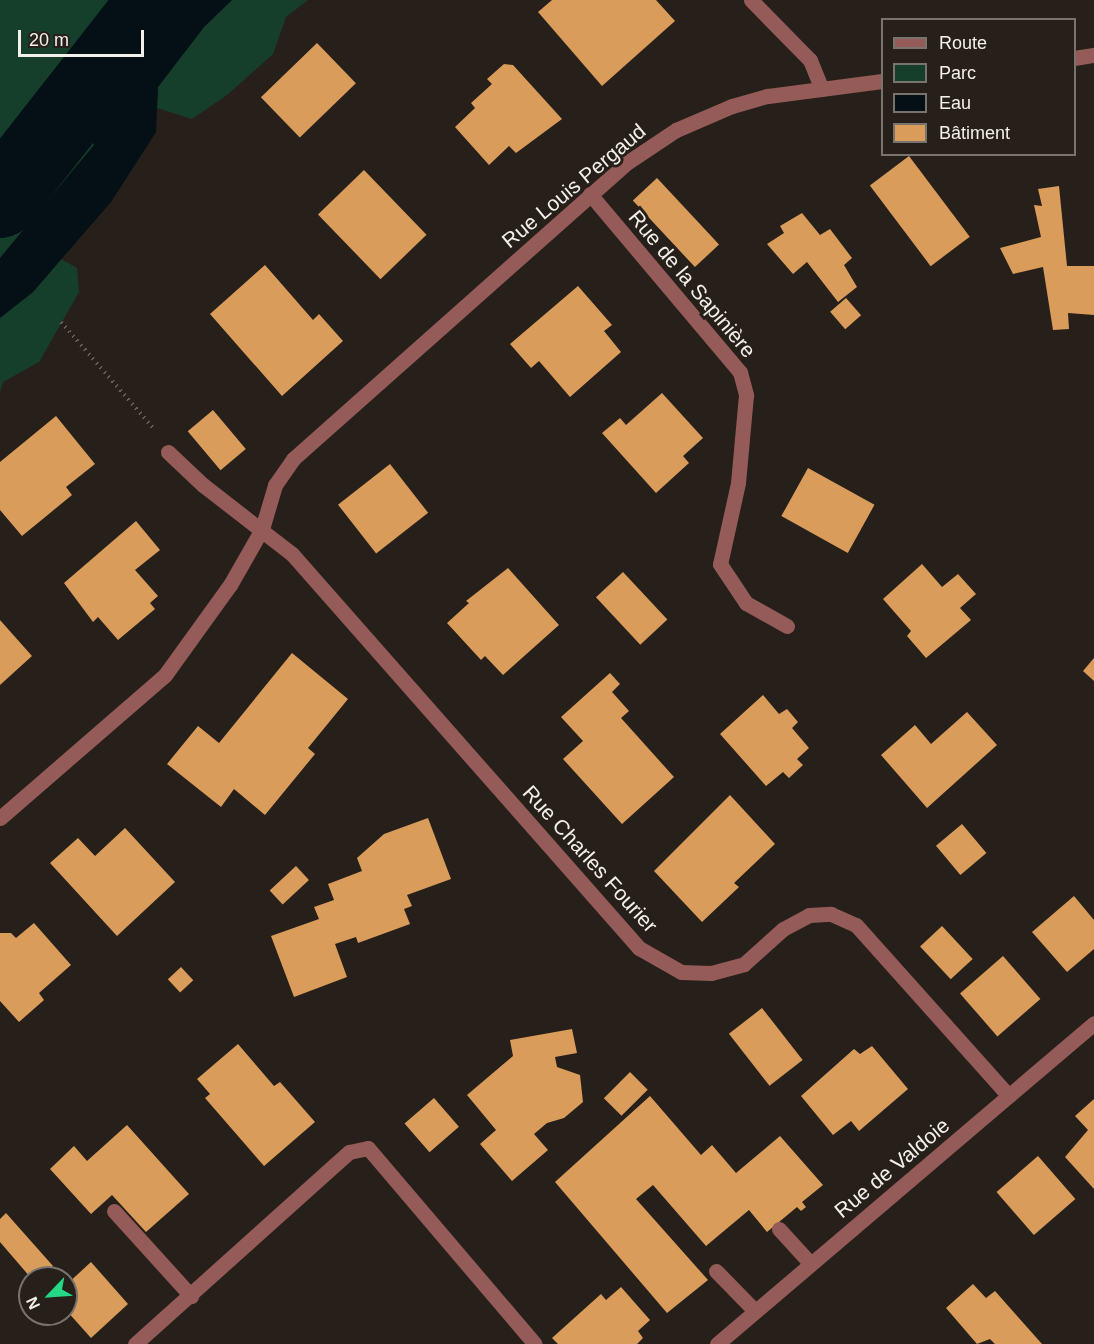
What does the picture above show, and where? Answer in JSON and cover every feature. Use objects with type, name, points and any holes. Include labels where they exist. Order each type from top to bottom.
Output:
[{"type":"street","points":[[751,0],[810,60],[822,89]]},
{"type":"street","points":[[1076,58],[1094,55]]},
{"type":"street","name":"Rue Louis Pergaud","points":[[0,818],[165,675],[230,585],[262,529],[275,485],[293,459],[590,194],[676,130],[732,106],[822,89],[881,81]]},
{"type":"street","name":"Rue de la Sapinière","points":[[590,194],[740,372],[746,395],[739,472],[720,564],[746,603],[787,626]]},
{"type":"street","name":"Rue Charles Fourier","points":[[168,452],[203,486],[262,529],[299,562],[639,948],[681,972],[711,973],[744,964],[783,929],[809,915],[831,914],[856,926],[1009,1096]]},
{"type":"street","name":"Rue de Valdoie","points":[[717,1344],[1094,1023]]},
{"type":"street","points":[[135,1344],[349,1152],[368,1148],[535,1344]]},
{"type":"street","points":[[114,1211],[191,1296]]},
{"type":"street","points":[[779,1229],[811,1264]]},
{"type":"street","points":[[716,1271],[755,1311]]},
{"type":"path","points":[[62,322],[152,426],[168,452]]},
{"type":"green space","points":[[0,0],[134,0],[66,74],[94,145],[0,258]]},
{"type":"green space","points":[[232,0],[308,0],[286,17],[273,54],[227,95],[192,119],[157,108],[158,87],[204,27]]},
{"type":"green space","points":[[61,259],[77,268],[79,292],[39,362],[3,382],[0,392],[0,318],[33,292]]},
{"type":"water","points":[[134,0],[232,0],[204,27],[158,87],[156,132],[111,202],[33,292],[0,318],[0,258],[94,145],[66,74]]},
{"type":"building","points":[[552,0],[656,0],[675,21],[602,86],[538,12]]},
{"type":"building","points":[[317,43],[356,83],[300,137],[261,97]]},
{"type":"building","points":[[504,64],[513,65],[562,119],[516,153],[509,146],[489,165],[455,127],[475,108],[471,103],[492,84],[487,79]]},
{"type":"building","points":[[909,156],[970,237],[931,266],[870,185]]},
{"type":"building","points":[[364,170],[427,235],[380,279],[318,214]]},
{"type":"building","points":[[657,178],[719,245],[695,267],[633,201]]},
{"type":"building","points":[[1059,186],[1067,266],[1094,266],[1094,315],[1068,313],[1069,329],[1053,330],[1043,267],[1013,274],[1000,248],[1041,237],[1034,205],[1042,206],[1038,189]]},
{"type":"building","points":[[802,213],[820,235],[830,229],[852,258],[844,265],[857,287],[838,302],[807,262],[793,274],[767,244],[784,233],[780,226]]},
{"type":"building","points":[[265,265],[313,320],[319,314],[343,341],[282,396],[210,314]]},
{"type":"building","points":[[578,286],[612,325],[604,331],[621,352],[570,397],[539,361],[531,368],[510,344]]},
{"type":"building","points":[[846,298],[861,315],[845,329],[830,312]]},
{"type":"building","points":[[662,393],[703,438],[683,456],[689,463],[656,493],[602,433],[620,418],[626,425]]},
{"type":"building","points":[[213,410],[246,449],[221,470],[188,431]]},
{"type":"building","points":[[56,416],[95,464],[66,487],[72,495],[22,536],[0,510],[0,462]]},
{"type":"building","points":[[390,464],[428,513],[376,553],[338,505]]},
{"type":"building","points":[[808,468],[874,505],[848,553],[781,516]]},
{"type":"building","points":[[136,521],[160,550],[135,570],[158,596],[150,603],[155,609],[118,640],[98,617],[93,622],[64,583]]},
{"type":"building","points":[[922,564],[942,587],[958,574],[976,594],[960,608],[971,620],[926,658],[907,636],[911,631],[883,599]]},
{"type":"building","points":[[508,568],[559,625],[503,675],[485,656],[481,660],[447,623],[469,603],[466,601]]},
{"type":"building","points":[[623,572],[667,620],[640,645],[596,597]]},
{"type":"building","points":[[0,620],[32,656],[0,685]]},
{"type":"building","points":[[292,653],[348,699],[308,748],[315,754],[265,815],[234,789],[221,807],[167,764],[198,726],[219,743]]},
{"type":"building","points":[[1094,658],[1094,681],[1083,671]]},
{"type":"building","points":[[610,673],[620,684],[612,692],[629,711],[621,718],[674,777],[622,824],[563,759],[583,741],[561,717]]},
{"type":"building","points":[[763,695],[779,714],[787,709],[798,722],[792,728],[809,748],[797,759],[803,765],[789,778],[783,772],[766,786],[720,734]]},
{"type":"building","points":[[967,712],[997,745],[927,808],[881,755],[915,725],[931,744]]},
{"type":"building","points":[[730,795],[775,844],[734,883],[739,887],[702,922],[654,871]]},
{"type":"building","points":[[428,818],[451,879],[407,895],[412,906],[404,909],[410,924],[358,943],[356,937],[335,944],[347,977],[294,997],[271,936],[319,919],[314,907],[334,900],[328,884],[362,871],[357,858],[384,834]]},
{"type":"building","points":[[962,824],[986,853],[960,875],[936,846]]},
{"type":"building","points":[[125,828],[175,882],[117,936],[50,863],[78,838],[95,856]]},
{"type":"building","points":[[296,866],[309,880],[283,904],[270,891]]},
{"type":"building","points":[[1074,896],[1094,920],[1094,949],[1067,972],[1032,932]]},
{"type":"building","points":[[34,923],[71,965],[39,993],[44,1000],[19,1022],[0,1001],[0,933],[11,933],[16,938]]},
{"type":"building","points":[[942,926],[973,959],[951,979],[920,946]]},
{"type":"building","points":[[1003,956],[1040,999],[997,1036],[960,993]]},
{"type":"building","points":[[181,967],[193,980],[180,992],[168,979]]},
{"type":"building","points":[[762,1008],[803,1060],[770,1086],[729,1034]]},
{"type":"building","points":[[572,1029],[577,1053],[555,1057],[557,1067],[580,1075],[583,1102],[564,1118],[547,1123],[534,1134],[548,1150],[512,1181],[480,1144],[496,1130],[467,1095],[513,1056],[510,1040]]},
{"type":"building","points":[[238,1044],[274,1086],[280,1082],[315,1122],[264,1166],[205,1098],[210,1094],[197,1079]]},
{"type":"building","points":[[872,1046],[908,1089],[859,1131],[851,1121],[833,1135],[801,1096],[854,1049],[860,1054]]},
{"type":"building","points":[[630,1072],[648,1090],[622,1116],[604,1098]]},
{"type":"building","points":[[650,1096],[701,1155],[712,1145],[736,1173],[780,1136],[823,1185],[802,1202],[806,1207],[801,1211],[797,1207],[767,1232],[749,1210],[706,1246],[653,1185],[636,1199],[708,1280],[667,1313],[555,1182]]},
{"type":"building","points":[[434,1098],[459,1127],[429,1152],[405,1124]]},
{"type":"building","points":[[1094,1099],[1094,1189],[1065,1157],[1088,1130],[1075,1116]]},
{"type":"building","points":[[127,1125],[189,1194],[146,1232],[112,1195],[91,1214],[50,1169],[74,1146],[87,1161]]},
{"type":"building","points":[[1038,1156],[1075,1199],[1034,1235],[996,1192]]},
{"type":"building","points":[[6,1213],[53,1266],[21,1266],[0,1242],[0,1219]]},
{"type":"building","points":[[91,1262],[128,1304],[91,1338],[78,1323],[78,1274]]},
{"type":"building","points":[[973,1284],[986,1298],[995,1291],[1042,1344],[995,1344],[990,1339],[977,1344],[946,1308]]},
{"type":"building","points":[[621,1287],[650,1320],[638,1331],[643,1338],[637,1344],[558,1344],[552,1338],[601,1294],[606,1300]]},
{"type":"waterway","points":[[0,200],[157,0]]}]
